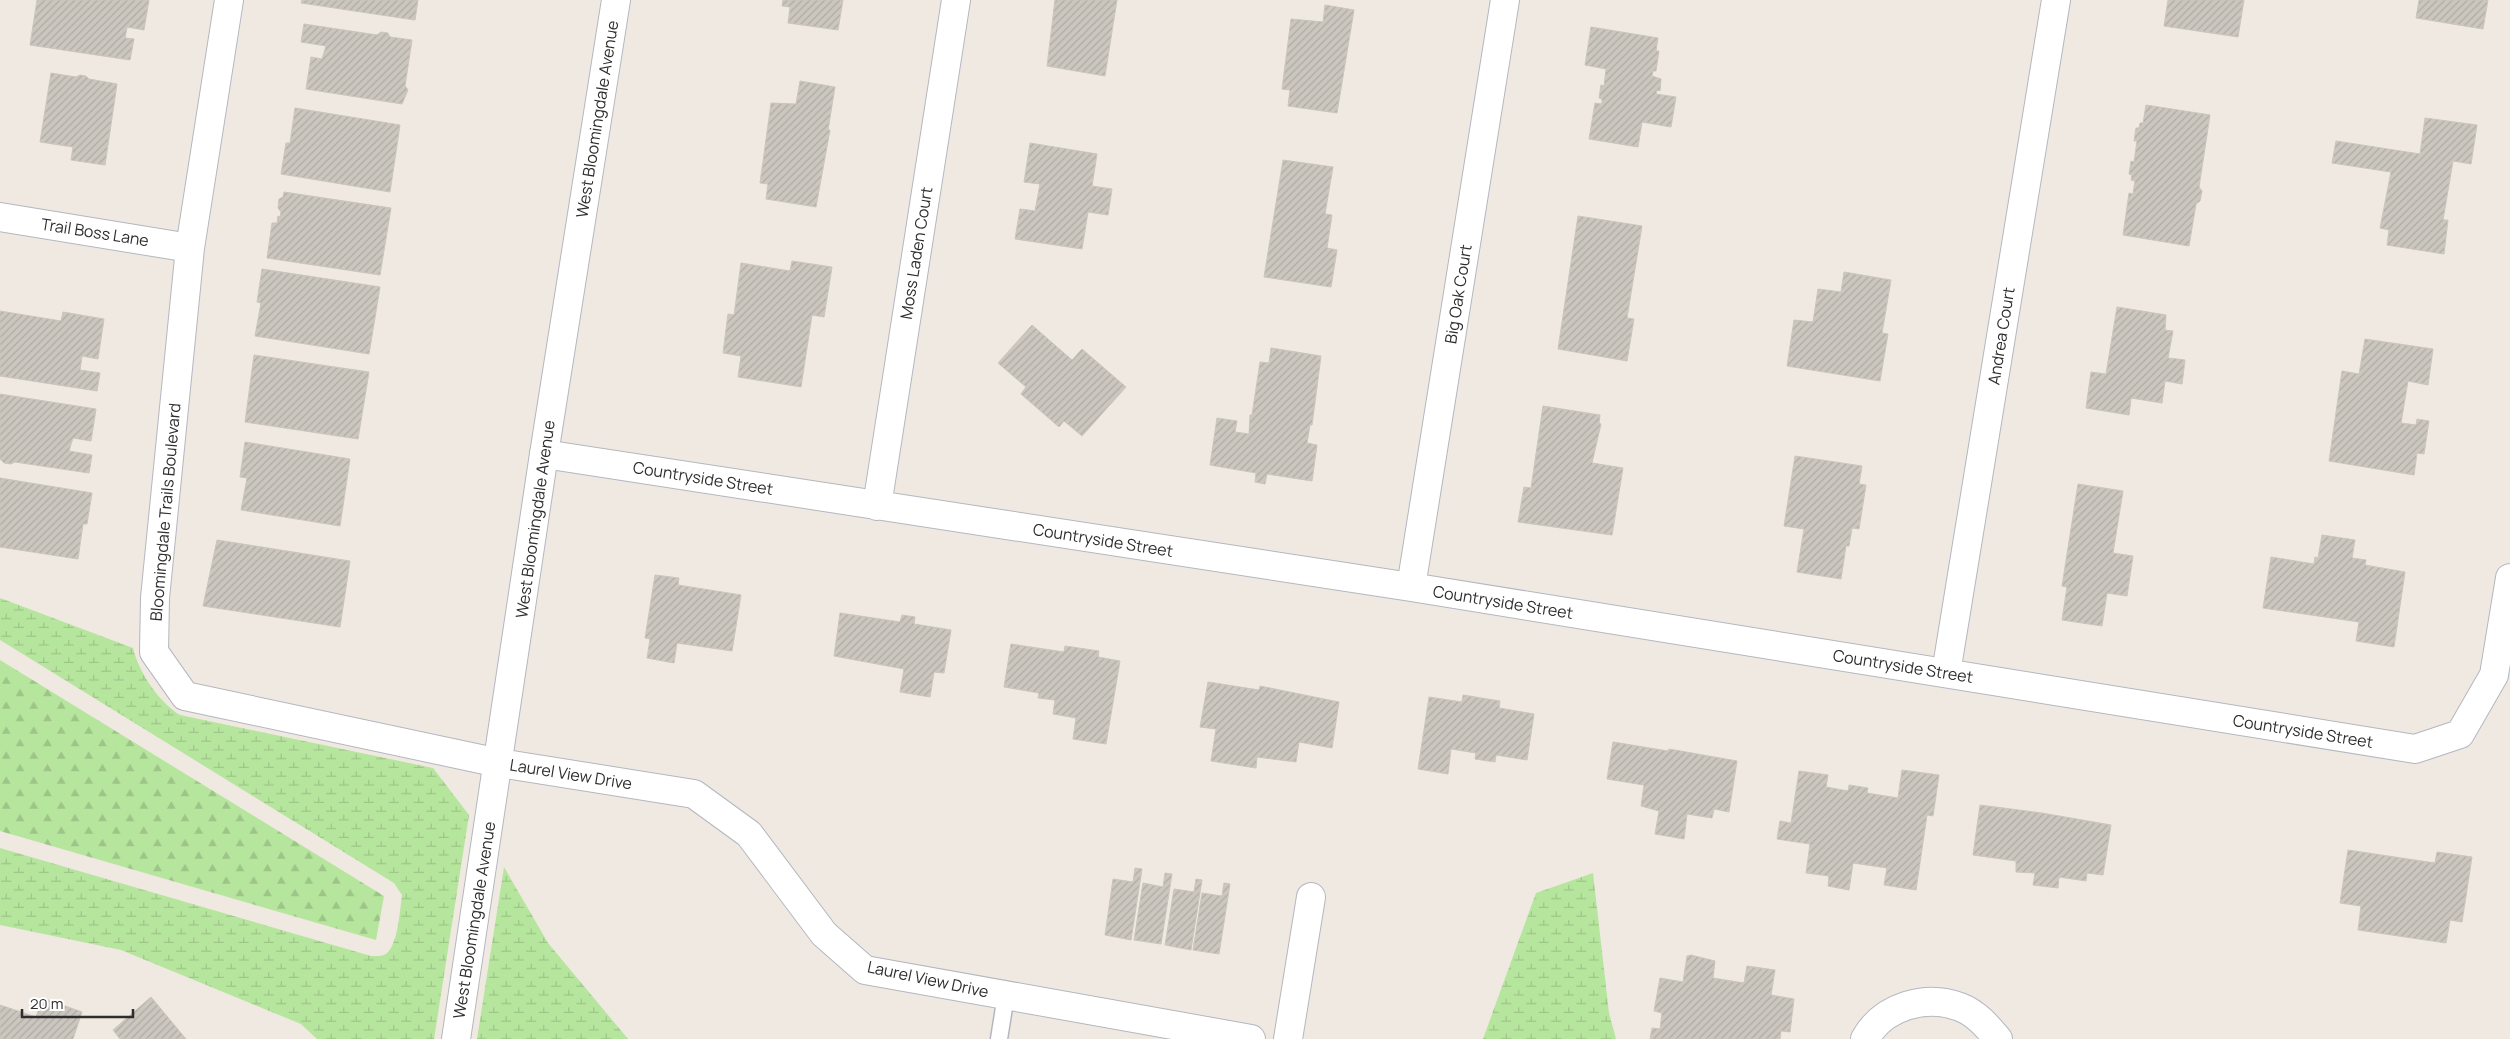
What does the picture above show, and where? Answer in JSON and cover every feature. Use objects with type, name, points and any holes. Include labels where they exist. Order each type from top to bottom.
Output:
[{"type":"street","name":"Bloomingdale Trails Boulevard","points":[[228,0],[190,248],[155,598],[154,652],[185,696],[499,763]]},
{"type":"street","name":"West Bloomingdale Avenue","points":[[456,1039],[544,454],[616,0]]},
{"type":"street","name":"Moss Laden Court","points":[[877,506],[956,0]]},
{"type":"street","name":"Big Oak Court","points":[[1410,587],[1505,0]]},
{"type":"street","name":"Andrea Court","points":[[1946,673],[2056,0]]},
{"type":"street","name":"Trail Boss Lane","points":[[0,217],[190,248]]},
{"type":"street","name":"Countryside Street","points":[[544,454],[1410,587],[2415,749],[2460,734],[2494,675],[2510,578]]},
{"type":"street","name":"Laurel View Drive","points":[[499,763],[694,794],[749,834],[824,934],[865,970],[1251,1039]]},
{"type":"street","points":[[1288,1039],[1311,897]]},
{"type":"street","points":[[1865,1039],[1887,1014],[1910,1004],[1936,1001],[1960,1007],[1982,1020],[1998,1039]]},
{"type":"lane","points":[[999,1039],[1006,995]]},
{"type":"green space","points":[[0,598],[133,648],[145,677],[157,695],[180,715],[433,768],[469,815],[434,1039],[317,1039],[301,1024],[121,950],[0,925],[0,848],[371,956],[384,955],[391,948],[398,926],[402,895],[394,883],[0,640]]},
{"type":"green space","points":[[0,660],[384,896],[376,940],[0,831]]},
{"type":"green space","points":[[504,867],[548,943],[628,1039],[477,1039]]},
{"type":"green space","points":[[1593,873],[1609,1013],[1616,1039],[1483,1039],[1536,893]]},
{"type":"building","points":[[37,0],[149,0],[144,30],[127,27],[125,38],[134,39],[130,60],[30,45]]},
{"type":"building","points":[[302,0],[418,0],[415,20],[301,3]]},
{"type":"building","points":[[783,0],[843,0],[838,30],[788,23],[790,7],[782,6]]},
{"type":"building","points":[[1055,0],[1117,0],[1105,76],[1047,66]]},
{"type":"building","points":[[2168,0],[2244,0],[2238,37],[2164,26]]},
{"type":"building","points":[[2419,0],[2488,0],[2483,29],[2416,18]]},
{"type":"building","points":[[1325,5],[1354,10],[1337,113],[1288,106],[1290,90],[1282,89],[1291,19],[1323,22]]},
{"type":"building","points":[[304,24],[377,35],[381,32],[388,33],[390,37],[412,40],[405,86],[408,90],[402,104],[306,89],[311,57],[322,59],[326,46],[301,42]]},
{"type":"building","points":[[1591,27],[1658,38],[1656,51],[1659,51],[1656,71],[1653,71],[1652,76],[1661,79],[1660,91],[1657,90],[1656,94],[1676,97],[1671,127],[1642,122],[1638,147],[1589,139],[1595,103],[1602,104],[1602,99],[1599,98],[1601,85],[1604,86],[1606,69],[1585,65]]},
{"type":"building","points":[[51,73],[76,77],[80,75],[86,76],[89,79],[117,84],[105,165],[71,160],[73,147],[40,142]]},
{"type":"building","points":[[800,81],[835,87],[828,130],[830,130],[816,207],[766,199],[768,184],[760,183],[771,103],[796,104]]},
{"type":"building","points":[[2146,105],[2210,115],[2199,187],[2202,191],[2200,201],[2196,204],[2189,246],[2123,235],[2129,193],[2133,194],[2135,181],[2131,180],[2132,175],[2129,174],[2131,161],[2134,162],[2137,141],[2134,141],[2136,128],[2139,128],[2140,123],[2143,123]]},
{"type":"building","points":[[295,108],[400,125],[390,192],[281,174],[286,143],[290,143]]},
{"type":"building","points":[[2425,118],[2477,125],[2471,164],[2453,161],[2443,220],[2448,220],[2444,254],[2387,245],[2389,230],[2380,228],[2391,172],[2332,163],[2336,141],[2420,154]]},
{"type":"building","points":[[1030,143],[1097,154],[1092,186],[1112,189],[1108,215],[1088,212],[1082,249],[1015,239],[1020,209],[1035,211],[1040,184],[1024,182]]},
{"type":"building","points":[[1283,160],[1333,167],[1325,214],[1332,215],[1327,248],[1337,250],[1331,287],[1264,277]]},
{"type":"building","points":[[284,192],[391,208],[380,275],[267,258],[272,223],[277,223],[278,216],[280,217],[279,199],[283,197]]},
{"type":"building","points":[[1578,216],[1642,226],[1627,318],[1634,319],[1627,361],[1558,349]]},
{"type":"building","points":[[792,261],[832,267],[824,317],[812,315],[801,387],[738,377],[741,356],[723,353],[728,314],[734,315],[741,263],[790,271]]},
{"type":"building","points":[[262,269],[380,287],[369,354],[255,336],[261,303],[257,302]]},
{"type":"building","points":[[1844,272],[1891,280],[1882,333],[1888,334],[1880,381],[1787,366],[1794,320],[1813,322],[1818,289],[1841,292]]},
{"type":"building","points":[[2117,307],[2166,315],[2165,330],[2173,331],[2168,358],[2185,360],[2182,384],[2165,381],[2162,403],[2131,398],[2129,415],[2086,408],[2091,372],[2106,374]]},
{"type":"building","points":[[0,311],[61,321],[63,312],[104,319],[98,359],[82,356],[80,370],[100,373],[97,391],[0,376]]},
{"type":"building","points":[[1032,325],[1072,360],[1082,349],[1126,387],[1082,436],[1064,421],[1059,427],[1021,394],[1026,387],[998,363]]},
{"type":"building","points":[[2365,339],[2433,349],[2428,385],[2408,381],[2401,423],[2416,425],[2417,419],[2429,421],[2424,454],[2417,453],[2414,475],[2329,461],[2342,371],[2359,374]]},
{"type":"building","points":[[1271,348],[1321,356],[1312,425],[1310,425],[1307,443],[1317,445],[1312,481],[1267,474],[1265,484],[1255,482],[1256,473],[1210,465],[1217,418],[1237,421],[1235,432],[1249,434],[1250,415],[1252,415],[1260,362],[1269,363]]},
{"type":"building","points":[[254,355],[369,372],[358,439],[245,422]]},
{"type":"building","points":[[0,394],[96,409],[91,441],[73,438],[69,451],[92,455],[89,473],[15,462],[11,464],[4,463],[0,459]]},
{"type":"building","points":[[1543,406],[1600,415],[1599,423],[1601,424],[1592,463],[1623,468],[1612,535],[1518,522],[1524,487],[1531,488]]},
{"type":"building","points":[[245,442],[350,459],[340,526],[241,510],[247,478],[240,477]]},
{"type":"building","points":[[1795,456],[1862,466],[1859,484],[1866,485],[1859,529],[1852,528],[1849,546],[1846,546],[1841,579],[1797,572],[1804,529],[1784,526]]},
{"type":"building","points":[[0,478],[92,493],[87,524],[83,524],[78,559],[0,547]]},
{"type":"building","points":[[2078,484],[2123,491],[2113,553],[2133,556],[2127,596],[2107,593],[2102,626],[2062,620],[2067,587],[2062,586]]},
{"type":"building","points":[[2322,535],[2355,540],[2352,558],[2366,560],[2365,565],[2405,572],[2394,647],[2356,641],[2359,622],[2263,608],[2271,557],[2314,564],[2315,557],[2318,558]]},
{"type":"building","points":[[217,540],[350,561],[340,627],[203,606]]},
{"type":"building","points":[[655,575],[679,578],[678,585],[741,595],[732,651],[677,643],[674,663],[647,658],[650,639],[645,638]]},
{"type":"building","points":[[840,613],[900,622],[902,615],[915,617],[914,624],[951,630],[944,673],[934,672],[930,697],[900,692],[904,669],[834,656]]},
{"type":"building","points":[[1011,644],[1064,652],[1065,646],[1099,651],[1098,657],[1120,661],[1106,744],[1073,739],[1076,718],[1053,714],[1055,700],[1038,698],[1039,693],[1004,687]]},
{"type":"building","points":[[1208,682],[1259,690],[1260,686],[1339,702],[1332,748],[1299,742],[1296,762],[1257,757],[1256,768],[1211,761],[1216,729],[1200,727]]},
{"type":"building","points":[[1463,695],[1500,701],[1499,708],[1534,714],[1527,760],[1496,755],[1495,762],[1475,759],[1476,753],[1451,749],[1448,774],[1418,769],[1429,697],[1462,702]]},
{"type":"building","points":[[1613,742],[1668,751],[1669,749],[1737,761],[1729,812],[1714,809],[1712,818],[1687,814],[1684,839],[1655,834],[1659,811],[1641,806],[1644,785],[1607,779]]},
{"type":"building","points":[[1902,770],[1939,775],[1933,816],[1927,815],[1916,890],[1884,885],[1887,868],[1853,863],[1849,890],[1828,886],[1829,876],[1806,873],[1810,844],[1777,839],[1780,821],[1791,823],[1799,771],[1828,775],[1826,787],[1848,791],[1849,785],[1868,788],[1867,793],[1898,798]]},
{"type":"building","points":[[1980,805],[2111,825],[2103,875],[2087,873],[2086,881],[2059,877],[2058,888],[2033,885],[2035,873],[2016,872],[2016,861],[1973,855]]},
{"type":"building","points":[[2348,850],[2435,863],[2437,852],[2472,857],[2462,922],[2450,920],[2446,943],[2358,930],[2361,906],[2340,903]]},
{"type":"building","points":[[1135,868],[1142,869],[1131,940],[1105,935],[1113,879],[1133,882]]},
{"type":"building","points":[[1165,873],[1172,874],[1161,944],[1134,940],[1143,883],[1163,887]]},
{"type":"building","points":[[1196,879],[1202,880],[1191,950],[1165,945],[1174,889],[1194,892]]},
{"type":"building","points":[[1224,883],[1230,884],[1219,954],[1193,950],[1202,893],[1222,896]]},
{"type":"building","points":[[1691,955],[1715,961],[1713,978],[1744,983],[1747,966],[1775,970],[1771,995],[1794,999],[1790,1032],[1781,1031],[1780,1039],[1650,1039],[1652,1028],[1660,1029],[1662,1013],[1654,1011],[1660,978],[1683,982],[1687,956]]},
{"type":"building","points":[[151,997],[186,1039],[120,1039],[113,1030]]},
{"type":"building","points":[[43,998],[82,1012],[73,1039],[0,1039],[0,1005],[36,1017]]}]
